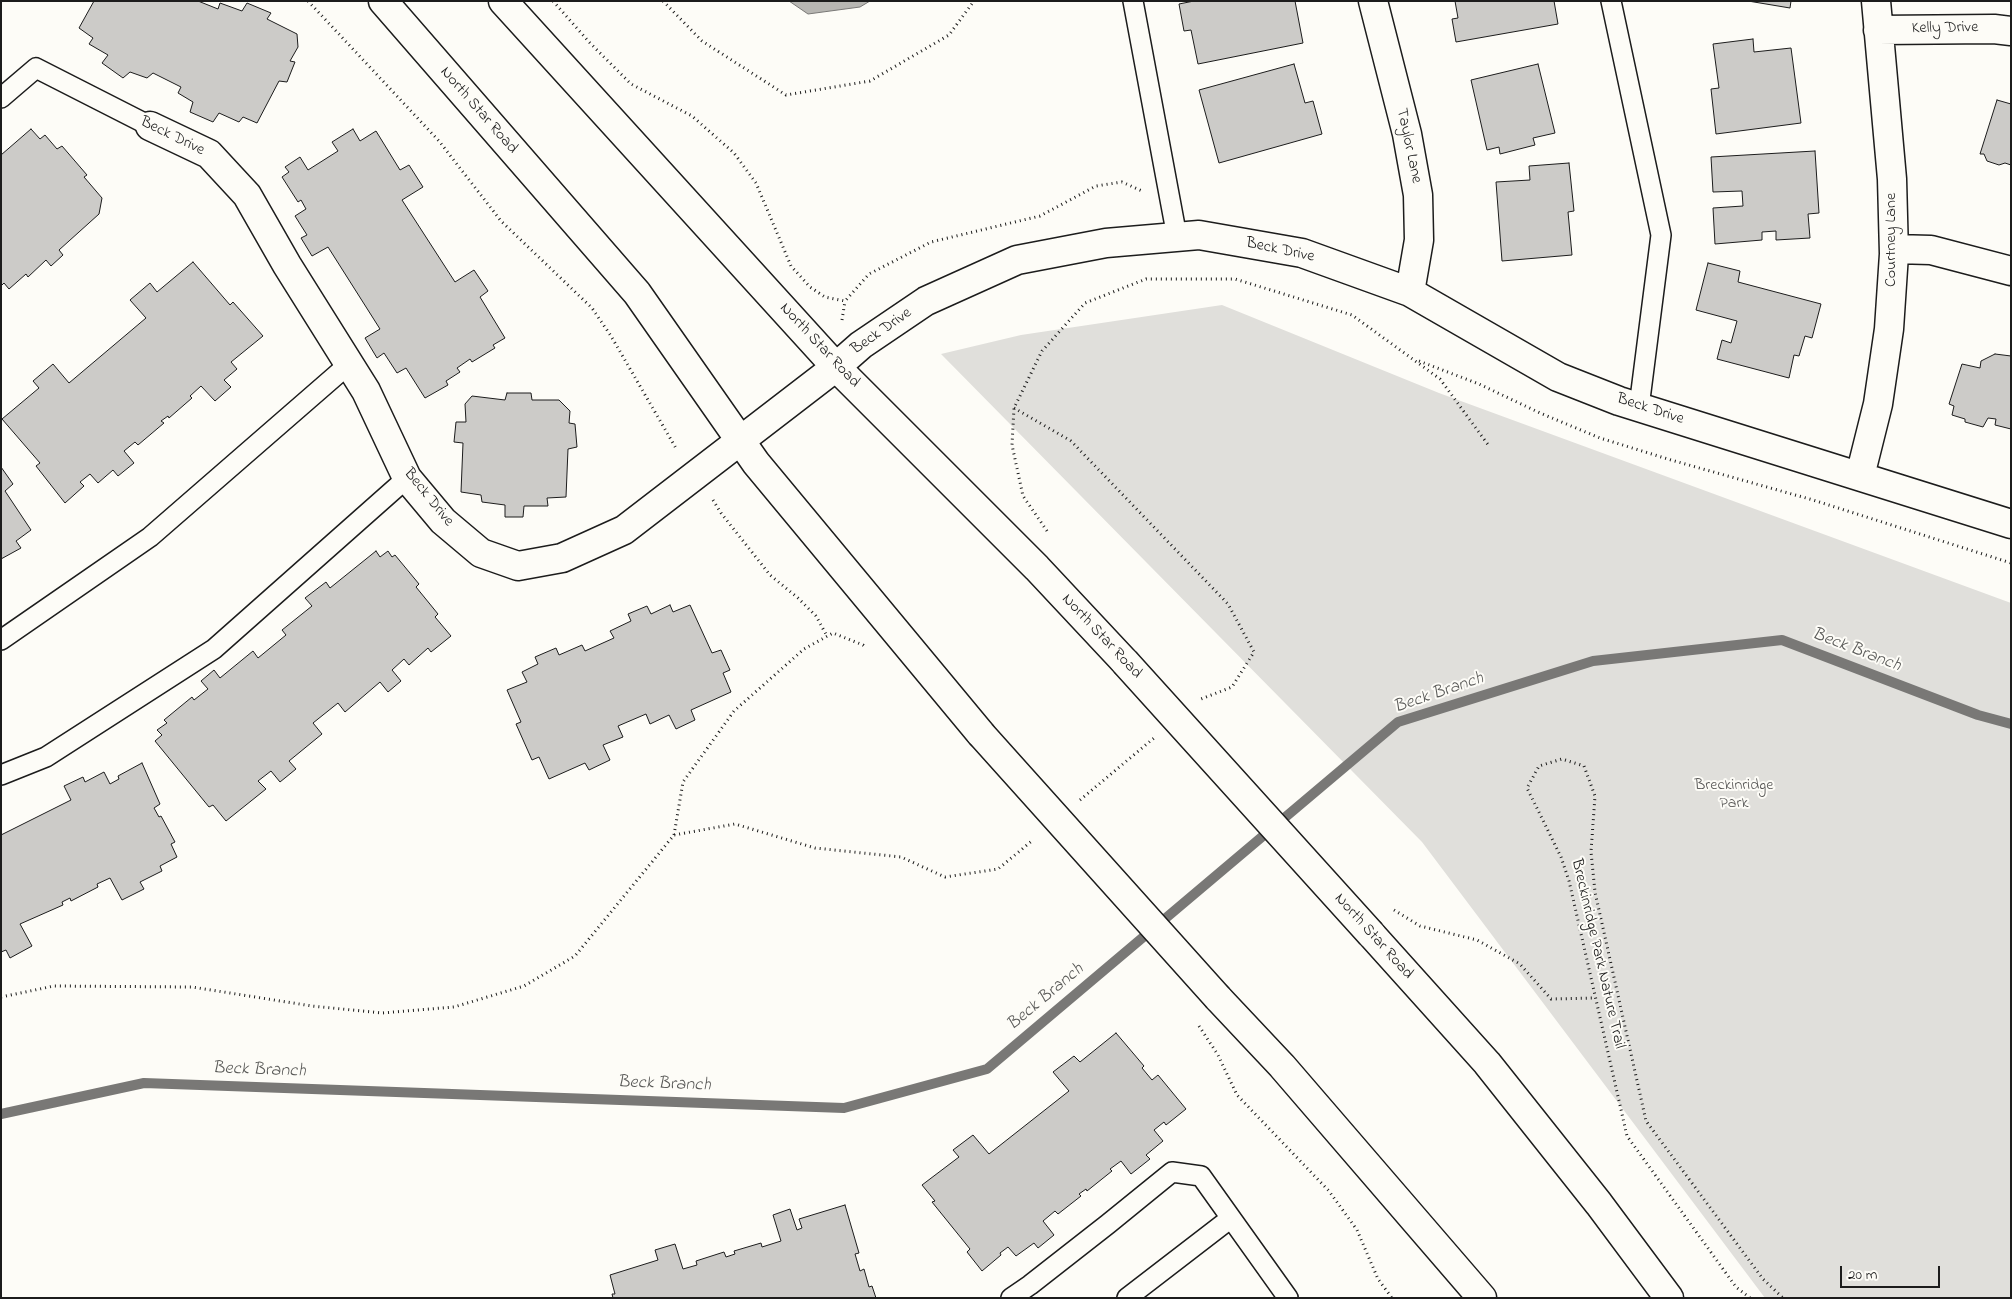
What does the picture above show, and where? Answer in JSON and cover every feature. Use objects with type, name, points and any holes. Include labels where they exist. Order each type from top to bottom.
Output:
[{"type":"main road","name":"North Star Road","points":[[383,1],[637,294],[756,463],[981,734],[1218,998],[1282,1066],[1482,1298]]},
{"type":"main road","name":"North Star Road","points":[[503,1],[836,367],[1037,568],[1125,662],[1371,934],[1486,1063],[1599,1204],[1670,1298]]},
{"type":"main road","name":"Taylor Lane","points":[[1373,1],[1407,134],[1418,195],[1419,240],[1410,292]]},
{"type":"main road","name":"Courtney Lane","points":[[1860,476],[1878,404],[1889,329],[1894,249],[1892,179],[1876,1]]},
{"type":"main road","name":"Kelly Drive","points":[[1878,30],[1994,29],[2011,31]]},
{"type":"main road","name":"Beck Drive","points":[[150,126],[209,154],[247,195],[287,265],[366,392],[407,478],[443,521],[481,553],[518,566],[562,558],[624,530],[836,367],[861,345],[926,301],[1017,260],[1106,243],[1199,235],[1302,252],[1410,292],[1558,377],[1639,407],[2011,524]]},
{"type":"main road","points":[[1894,249],[1931,250],[2011,271]]},
{"type":"lane","points":[[1132,1],[1177,237]]},
{"type":"lane","points":[[1610,1],[1661,235],[1639,407]]},
{"type":"lane","name":"Beck Drive","points":[[1,98],[36,68],[150,126]]},
{"type":"lane","points":[[1,640],[150,537],[349,364]]},
{"type":"lane","points":[[1,775],[46,757],[214,649],[407,478]]},
{"type":"lane","points":[[1011,1298],[1108,1224],[1172,1172],[1201,1176],[1288,1298]]},
{"type":"lane","points":[[1127,1298],[1231,1218]]},
{"type":"path","points":[[308,1],[438,141],[501,220],[592,308],[611,336],[680,455],[696,473],[721,513],[770,575],[816,616],[827,636]]},
{"type":"path","points":[[554,1],[589,42],[631,84],[692,116],[734,153],[756,183],[791,266],[810,287],[825,297],[845,301],[869,274],[931,242],[1040,216],[1096,186],[1122,182],[1145,193],[1162,206],[1172,210]]},
{"type":"path","points":[[663,1],[702,41],[786,95],[870,81],[949,35],[974,1]]},
{"type":"path","points":[[1051,536],[1023,496],[1012,445],[1014,408],[1042,351],[1085,303],[1146,279],[1235,279],[1352,315],[1440,379],[1488,446]]},
{"type":"path","points":[[1413,360],[1479,384],[1540,413],[1600,438],[1813,500],[2011,563]]},
{"type":"path","points":[[1014,408],[1071,441],[1228,604],[1254,652],[1232,687],[1200,700]]},
{"type":"path","points":[[1,997],[54,986],[192,987],[312,1006],[382,1013],[454,1007],[524,986],[575,956],[674,836],[684,782],[734,711],[804,649],[833,633],[863,645],[869,652]]},
{"type":"path","points":[[1073,806],[1155,737]]},
{"type":"path","name":"Breckinridge Park Nature Trail","points":[[1750,1298],[1736,1286],[1627,1136],[1569,881],[1561,857],[1527,788],[1539,766],[1562,760],[1584,766],[1595,796],[1592,852],[1595,892],[1646,1121],[1763,1279],[1783,1298]]},
{"type":"path","points":[[674,836],[735,824],[815,848],[901,857],[945,877],[998,869],[1036,838]]},
{"type":"path","points":[[1392,908],[1420,926],[1477,940],[1520,964],[1551,999],[1595,998]]},
{"type":"path","points":[[1196,1021],[1218,1055],[1238,1095],[1329,1191],[1357,1230],[1378,1279],[1392,1298]]},
{"type":"green space","name":"Breckinridge Park","points":[[1222,305],[1439,393],[2011,603],[2011,1298],[1765,1298],[1422,842],[941,354],[1021,335]]},
{"type":"shaded area","points":[[789,1],[870,1],[860,7],[808,14]]},
{"type":"building","points":[[94,1],[198,1],[218,9],[220,3],[242,11],[247,3],[271,13],[267,19],[297,34],[298,47],[290,61],[295,62],[287,82],[279,81],[257,123],[243,117],[239,122],[219,113],[213,122],[190,112],[193,102],[178,93],[181,87],[153,73],[147,78],[130,72],[123,78],[102,63],[108,55],[89,44],[93,38],[79,28]]},
{"type":"building","points":[[1194,1],[1295,1],[1303,43],[1198,64],[1191,30],[1184,31],[1179,4]]},
{"type":"building","points":[[1455,1],[1554,1],[1558,24],[1456,42],[1452,19],[1458,18]]},
{"type":"building","points":[[1748,1],[1791,1],[1790,8]]},
{"type":"building","points":[[1753,39],[1754,52],[1791,48],[1801,123],[1716,134],[1711,89],[1719,88],[1713,44]]},
{"type":"building","points":[[1294,64],[1305,103],[1313,101],[1322,134],[1219,163],[1199,90]]},
{"type":"building","points":[[1538,64],[1555,133],[1533,138],[1535,145],[1500,154],[1499,147],[1487,150],[1471,80]]},
{"type":"building","points":[[1997,100],[2011,104],[2011,165],[2005,163],[1999,165],[1987,161],[1984,154],[1980,154]]},
{"type":"building","points":[[31,129],[40,139],[45,135],[57,149],[62,146],[87,175],[84,177],[102,198],[99,214],[59,250],[63,255],[51,266],[46,260],[28,277],[26,274],[9,289],[4,283],[1,286],[1,155]]},
{"type":"building","points":[[353,129],[360,141],[376,131],[400,170],[409,165],[423,187],[402,200],[455,282],[474,270],[488,291],[480,297],[505,338],[493,345],[495,348],[472,362],[470,359],[457,368],[460,372],[446,381],[448,385],[425,398],[406,368],[397,373],[384,353],[377,358],[365,338],[380,329],[328,247],[312,256],[301,238],[307,235],[295,216],[306,209],[301,200],[298,202],[282,177],[289,172],[285,167],[300,157],[308,170],[338,151],[332,142]]},
{"type":"building","points":[[1815,151],[1819,213],[1808,214],[1810,238],[1776,240],[1776,231],[1762,232],[1762,240],[1715,244],[1713,208],[1743,206],[1742,191],[1713,192],[1711,157]]},
{"type":"building","points":[[1569,163],[1574,211],[1568,212],[1572,255],[1502,261],[1496,182],[1530,180],[1529,166]]},
{"type":"building","points":[[193,262],[230,305],[233,302],[263,336],[231,362],[237,369],[224,380],[231,387],[215,401],[201,386],[190,396],[192,398],[169,418],[168,416],[161,421],[164,423],[138,445],[135,442],[124,451],[134,463],[118,476],[113,470],[98,483],[90,474],[80,482],[84,486],[65,503],[36,466],[40,463],[2,419],[39,388],[33,381],[53,364],[69,383],[146,318],[130,300],[150,283],[157,292]]},
{"type":"building","points":[[1708,263],[1740,271],[1738,282],[1821,304],[1812,338],[1805,336],[1799,356],[1794,355],[1789,378],[1717,359],[1722,340],[1731,343],[1737,321],[1696,310]]},
{"type":"building","points":[[1995,354],[2011,356],[2011,429],[1995,425],[1996,419],[1988,418],[1983,427],[1965,422],[1965,419],[1952,415],[1954,406],[1949,404],[1962,364],[1980,368],[1981,361]]},
{"type":"building","points":[[507,393],[531,393],[532,400],[559,400],[570,411],[569,423],[575,424],[577,447],[568,449],[566,497],[547,498],[548,506],[524,506],[523,517],[505,517],[505,505],[482,502],[481,495],[461,492],[463,443],[454,442],[456,422],[466,422],[465,404],[472,396],[505,400]]},
{"type":"building","points":[[1,467],[13,484],[5,491],[31,530],[16,541],[21,548],[1,559]]},
{"type":"building","points":[[376,551],[380,557],[388,551],[392,557],[395,555],[419,584],[416,587],[438,614],[435,617],[451,636],[431,652],[428,648],[409,665],[404,659],[392,670],[401,681],[388,692],[380,682],[345,712],[338,703],[313,723],[322,734],[289,761],[296,769],[280,782],[271,771],[258,781],[266,789],[226,821],[213,805],[209,807],[155,741],[162,735],[157,730],[167,723],[164,720],[192,697],[194,700],[208,689],[201,681],[214,670],[220,678],[253,651],[258,658],[286,635],[282,630],[312,606],[305,598],[326,582],[330,588]]},
{"type":"building","points":[[670,605],[673,612],[690,605],[712,653],[721,650],[730,670],[723,673],[731,692],[691,710],[695,720],[676,729],[669,715],[650,724],[646,714],[618,726],[623,737],[603,745],[610,760],[589,770],[585,763],[549,779],[539,757],[532,760],[516,724],[521,722],[507,690],[527,682],[522,672],[538,664],[535,657],[556,648],[559,655],[582,645],[585,651],[614,638],[610,631],[631,621],[628,614],[647,606],[651,614]]},
{"type":"building","points":[[142,763],[160,804],[154,808],[159,817],[161,816],[175,842],[171,844],[177,857],[160,866],[162,871],[140,882],[144,889],[122,900],[110,878],[97,884],[98,887],[71,901],[70,898],[62,902],[63,905],[20,924],[32,946],[10,958],[6,950],[1,952],[1,835],[71,800],[64,786],[83,777],[85,782],[104,772],[110,784],[119,779],[118,776]]},
{"type":"building","points":[[1116,1033],[1144,1066],[1142,1068],[1152,1080],[1158,1075],[1186,1109],[1166,1125],[1164,1122],[1154,1130],[1163,1141],[1146,1155],[1150,1159],[1131,1174],[1121,1161],[1110,1169],[1112,1171],[1087,1191],[1086,1189],[1079,1194],[1081,1196],[1058,1214],[1055,1211],[1043,1221],[1054,1235],[1038,1248],[1034,1243],[1016,1256],[1008,1247],[982,1271],[967,1252],[970,1249],[932,1202],[935,1201],[922,1185],[959,1157],[953,1150],[973,1135],[989,1154],[1069,1091],[1053,1072],[1074,1056],[1080,1062]]},
{"type":"building","points":[[845,1205],[859,1253],[855,1254],[860,1271],[864,1269],[869,1287],[872,1286],[876,1298],[613,1298],[612,1294],[615,1294],[610,1275],[658,1260],[655,1250],[675,1244],[683,1269],[697,1265],[696,1261],[724,1252],[726,1257],[735,1254],[734,1251],[761,1243],[762,1247],[781,1241],[773,1215],[790,1209],[797,1230],[802,1228],[799,1219]]},
{"type":"waterway","name":"Beck Branch","points":[[1,1114],[144,1083],[844,1108],[987,1069],[1398,722],[1593,661],[1782,640],[1978,715],[2011,724]]}]
